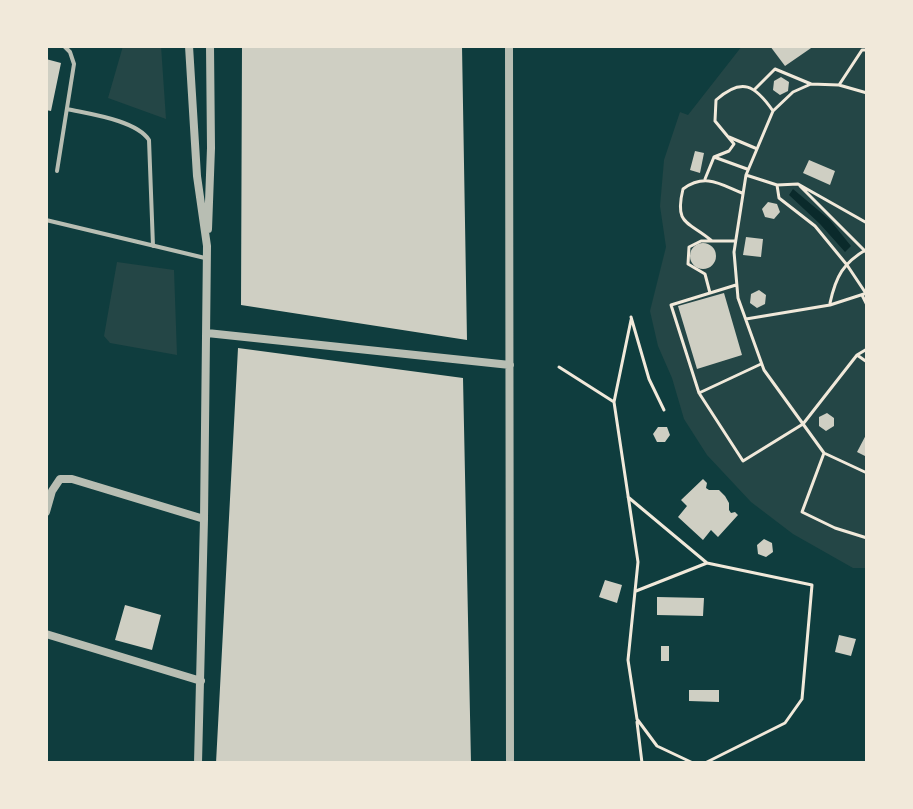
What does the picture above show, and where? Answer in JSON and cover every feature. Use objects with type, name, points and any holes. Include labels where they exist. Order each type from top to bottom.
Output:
[{"type":"street","points":[[189,46],[197,176],[207,246]]},
{"type":"street","points":[[198,763],[210,193],[210,46]]},
{"type":"street","points":[[509,46],[510,763]]},
{"type":"street","points":[[207,333],[510,365]]},
{"type":"street","points":[[46,512],[52,491],[60,479],[72,479],[204,519]]},
{"type":"street","points":[[46,634],[201,681]]},
{"type":"lane","points":[[57,171],[74,64],[64,46]]},
{"type":"lane","points":[[67,109],[135,127],[149,140],[153,246]]},
{"type":"lane","points":[[46,220],[207,259]]},
{"type":"path","points":[[839,85],[862,50],[867,50]]},
{"type":"path","points":[[755,89],[775,69],[811,84],[839,85],[867,93]]},
{"type":"path","points":[[811,84],[793,92],[773,111],[747,169],[734,252],[738,298],[764,370],[824,453],[867,473]]},
{"type":"path","points":[[705,179],[714,157],[729,151],[734,144],[715,121],[716,100],[732,88],[743,86],[755,89],[773,111]]},
{"type":"path","points":[[729,137],[756,149]]},
{"type":"path","points":[[714,157],[747,169]]},
{"type":"path","points":[[746,175],[777,185],[798,184],[867,223]]},
{"type":"path","points":[[712,241],[682,217],[680,203],[683,189],[692,182],[705,179],[743,193]]},
{"type":"path","points":[[798,184],[866,251],[840,272],[830,305]]},
{"type":"path","points":[[777,185],[779,198],[815,226],[847,265],[866,294],[867,305]]},
{"type":"path","points":[[710,293],[705,274],[688,264],[689,247],[701,241],[736,241]]},
{"type":"path","points":[[737,285],[671,305],[699,393],[743,461],[803,424],[857,355],[867,349]]},
{"type":"path","points":[[745,319],[830,305],[866,294]]},
{"type":"path","points":[[642,763],[628,660],[638,562],[614,402],[631,317],[649,379],[664,410]]},
{"type":"path","points":[[857,355],[867,362]]},
{"type":"path","points":[[699,393],[761,364]]},
{"type":"path","points":[[559,367],[614,402]]},
{"type":"path","points":[[824,453],[802,512],[835,528],[867,538]]},
{"type":"path","points":[[628,497],[707,563],[812,585],[802,699],[785,723],[705,763]]},
{"type":"path","points":[[634,591],[707,563]]},
{"type":"path","points":[[637,719],[657,746],[693,763]]},
{"type":"shaded area","points":[[123,46],[161,46],[166,119],[108,98]]},
{"type":"shaded area","points":[[742,46],[867,46],[867,568],[853,568],[793,534],[751,502],[707,455],[684,419],[672,378],[658,346],[650,311],[666,247],[660,206],[664,160],[680,112],[688,115]]},
{"type":"shaded area","points":[[793,189],[830,220],[851,246],[845,252],[789,195]]},
{"type":"shaded area","points":[[117,262],[174,270],[177,355],[110,343],[104,336]]},
{"type":"building","points":[[242,46],[462,46],[467,340],[241,305]]},
{"type":"building","points":[[770,46],[814,46],[785,66]]},
{"type":"building","points":[[46,59],[61,63],[51,111],[46,110]]},
{"type":"building","points":[[781,77],[789,82],[788,91],[780,95],[773,90],[774,81]]},
{"type":"building","points":[[695,151],[704,153],[700,173],[690,170]]},
{"type":"building","points":[[809,160],[835,171],[830,185],[803,173]]},
{"type":"building","points":[[768,202],[777,204],[780,212],[774,219],[765,217],[762,209]]},
{"type":"building","points":[[746,237],[763,239],[761,257],[743,255]]},
{"type":"building","points":[[703,243],[712,247],[716,256],[712,265],[703,269],[694,265],[690,256],[694,247]]},
{"type":"building","points":[[759,290],[766,295],[765,304],[757,308],[750,303],[751,294]]},
{"type":"building","points":[[724,293],[742,355],[697,369],[678,306]]},
{"type":"building","points":[[238,348],[463,378],[471,763],[216,763]]},
{"type":"building","points":[[827,413],[834,418],[834,426],[826,431],[819,426],[819,417]]},
{"type":"building","points":[[658,427],[667,427],[670,435],[665,442],[657,442],[653,434]]},
{"type":"building","points":[[867,433],[867,457],[857,452]]},
{"type":"building","points":[[703,479],[707,483],[706,488],[719,490],[729,503],[731,513],[738,515],[718,537],[711,530],[703,540],[678,517],[687,506],[681,500]]},
{"type":"building","points":[[764,539],[772,543],[773,552],[766,557],[758,554],[757,545]]},
{"type":"building","points":[[605,580],[622,585],[617,603],[599,597]]},
{"type":"building","points":[[657,597],[704,598],[703,616],[657,615]]},
{"type":"building","points":[[125,605],[161,615],[152,650],[115,640]]},
{"type":"building","points":[[839,635],[856,639],[851,656],[835,652]]},
{"type":"building","points":[[661,646],[669,646],[669,661],[661,661]]},
{"type":"building","points":[[689,690],[719,690],[719,702],[689,701]]}]
